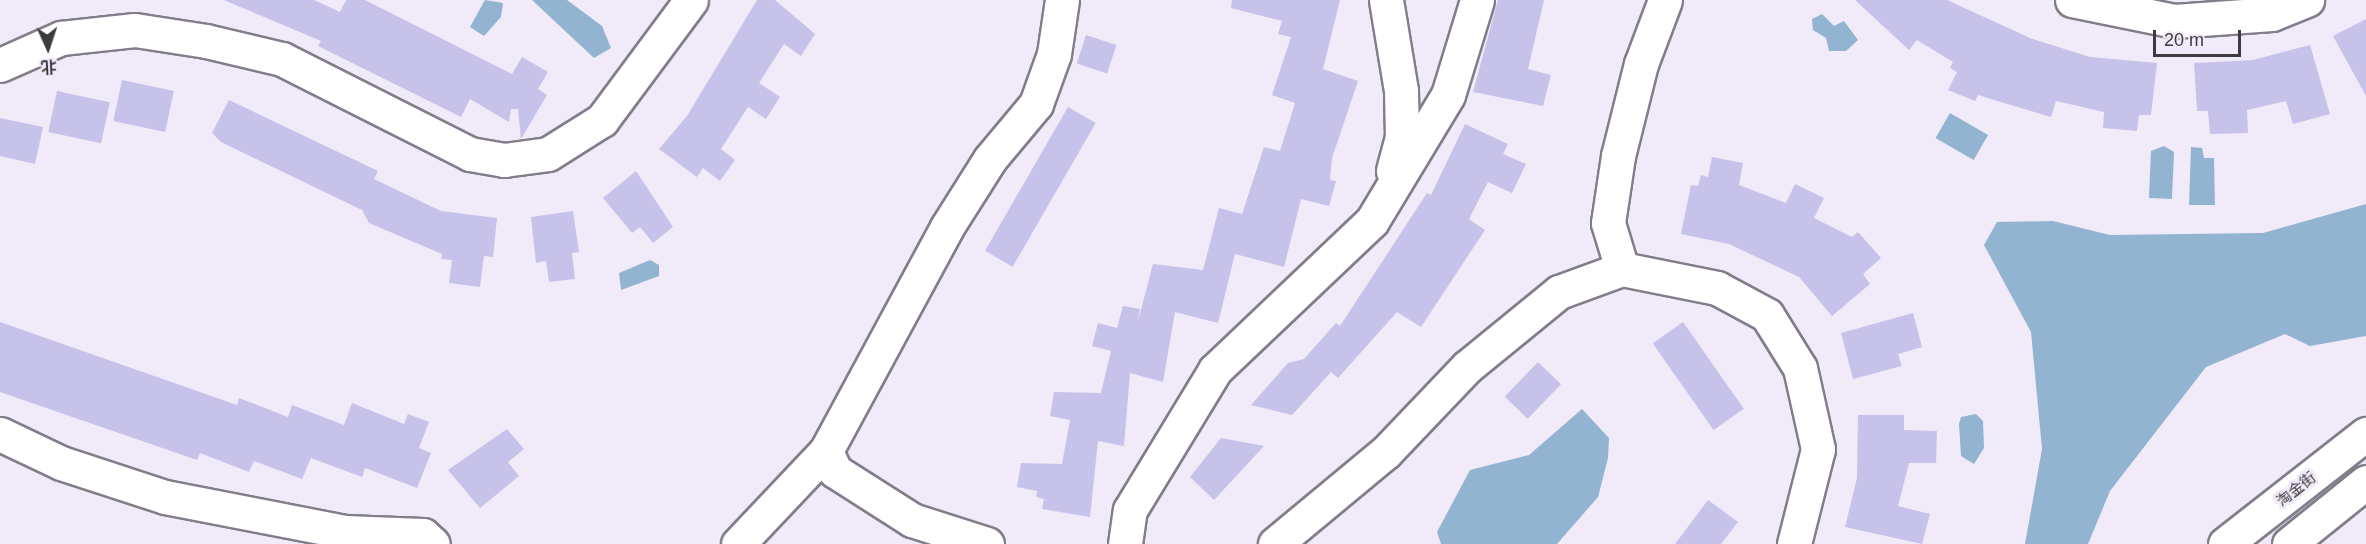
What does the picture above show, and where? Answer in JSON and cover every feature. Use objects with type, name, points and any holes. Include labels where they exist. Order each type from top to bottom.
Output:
[{"type":"street","points":[[0,65],[61,38],[135,30],[206,41],[282,59],[470,154],[504,160],[548,154],[602,120],[691,0]]},
{"type":"street","points":[[738,544],[826,451],[947,227],[990,159],[1036,104],[1054,54],[1062,0]]},
{"type":"street","points":[[1386,0],[1400,80],[1402,138],[1387,196]]},
{"type":"street","points":[[1125,544],[1130,510],[1215,370],[1372,221],[1448,95],[1477,0]]},
{"type":"street","points":[[1622,269],[1608,223],[1618,156],[1641,64],[1665,0]]},
{"type":"street","points":[[2072,0],[2174,21],[2272,14],[2307,0]]},
{"type":"street","points":[[1275,544],[1386,452],[1467,367],[1559,292],[1622,269],[1717,288],[1767,315],[1800,368],[1818,449],[1794,544]]},
{"type":"street","points":[[0,434],[61,463],[165,498],[311,534],[423,535],[434,544]]},
{"type":"street","name":"淘金街","points":[[2224,544],[2366,434]]},
{"type":"street","points":[[826,451],[835,471],[912,520],[987,544]]},
{"type":"street","points":[[2289,544],[2366,482]]},
{"type":"water","points":[[485,0],[503,3],[501,17],[484,36],[470,27]]},
{"type":"water","points":[[532,0],[567,0],[602,26],[611,48],[594,58]]},
{"type":"water","points":[[1822,14],[1834,26],[1844,21],[1858,40],[1846,51],[1829,51],[1826,38],[1813,30],[1812,19]]},
{"type":"water","points":[[1950,113],[1988,135],[1974,160],[1936,138]]},
{"type":"water","points":[[2164,146],[2174,152],[2172,199],[2149,198],[2151,151]]},
{"type":"water","points":[[2191,147],[2202,148],[2204,158],[2214,158],[2215,205],[2189,205]]},
{"type":"water","points":[[2366,204],[2366,336],[2310,346],[2285,334],[2206,367],[2110,491],[2088,544],[2025,544],[2042,449],[2031,332],[1984,245],[1997,222],[2053,221],[2110,235],[2263,233]]},
{"type":"water","points":[[650,260],[659,265],[659,276],[621,290],[619,273]]},
{"type":"water","points":[[1582,409],[1609,438],[1608,458],[1598,497],[1557,544],[1441,544],[1437,532],[1470,470],[1529,455]]},
{"type":"water","points":[[1976,414],[1983,421],[1984,448],[1974,464],[1961,456],[1959,424],[1961,417]]},
{"type":"building","points":[[224,0],[314,0],[340,12],[346,0],[365,0],[512,74],[522,57],[548,72],[538,89],[547,95],[521,139],[518,109],[511,109],[509,122],[470,99],[461,117],[318,46],[321,41]]},
{"type":"building","points":[[757,0],[775,0],[815,34],[801,56],[784,44],[759,83],[780,97],[766,119],[748,107],[721,149],[735,160],[720,181],[703,168],[697,177],[659,149],[687,116]]},
{"type":"building","points":[[1232,0],[1340,0],[1323,69],[1358,81],[1332,158],[1330,180],[1336,181],[1329,206],[1301,199],[1284,267],[1235,254],[1218,323],[1175,312],[1163,382],[1130,373],[1124,446],[1098,441],[1090,517],[1042,509],[1044,499],[1036,497],[1037,491],[1017,487],[1021,463],[1062,464],[1070,420],[1050,416],[1054,392],[1101,393],[1111,351],[1092,346],[1098,323],[1117,328],[1123,306],[1140,309],[1138,321],[1153,264],[1203,270],[1219,208],[1242,214],[1264,147],[1280,151],[1295,103],[1272,95],[1291,37],[1278,34],[1282,21],[1231,8]]},
{"type":"building","points":[[1498,0],[1544,0],[1528,69],[1551,75],[1543,106],[1473,92]]},
{"type":"building","points":[[1855,0],[1947,0],[2030,38],[2090,57],[2157,63],[2151,115],[2139,115],[2137,131],[2103,128],[2104,112],[2056,101],[2051,117],[1978,95],[1975,101],[1948,90],[1957,72],[1950,68],[1953,62],[1917,40],[1909,50]]},
{"type":"building","points":[[2366,19],[2366,96],[2333,36]]},
{"type":"building","points":[[1086,35],[1116,45],[1107,73],[1077,64]]},
{"type":"building","points":[[2310,45],[2330,114],[2293,124],[2286,101],[2247,110],[2248,133],[2210,134],[2208,111],[2197,111],[2194,63],[2253,60]]},
{"type":"building","points":[[122,80],[174,91],[165,132],[113,121]]},
{"type":"building","points":[[57,91],[110,102],[101,143],[48,132]]},
{"type":"building","points":[[229,100],[378,171],[374,179],[441,211],[497,218],[493,257],[484,256],[480,287],[449,283],[452,260],[441,259],[442,254],[369,223],[362,210],[221,142],[212,133]]},
{"type":"building","points":[[1068,107],[1096,123],[1013,267],[985,251]]},
{"type":"building","points":[[0,118],[43,127],[35,164],[0,156]]},
{"type":"building","points":[[1465,124],[1508,144],[1503,154],[1526,164],[1512,193],[1488,182],[1469,219],[1485,230],[1421,327],[1397,312],[1338,378],[1331,372],[1292,415],[1251,405],[1288,363],[1304,359],[1336,323],[1340,326],[1427,193],[1431,195]]},
{"type":"building","points":[[1712,157],[1743,163],[1739,185],[1786,203],[1795,184],[1824,198],[1814,218],[1852,237],[1858,232],[1881,258],[1863,274],[1870,284],[1832,316],[1799,277],[1729,244],[1681,234],[1691,185],[1698,186],[1701,175],[1708,177]]},
{"type":"building","points":[[636,171],[673,227],[653,243],[640,227],[632,233],[603,198]]},
{"type":"building","points":[[573,211],[579,252],[572,253],[575,279],[549,282],[546,261],[536,263],[531,217]]},
{"type":"building","points":[[1913,313],[1922,347],[1898,354],[1902,366],[1853,379],[1841,333]]},
{"type":"building","points":[[0,322],[237,405],[239,398],[288,417],[292,405],[344,425],[352,403],[404,424],[408,414],[429,422],[419,448],[431,453],[417,488],[365,468],[362,477],[311,458],[302,479],[254,461],[249,472],[200,453],[197,460],[0,392]]},
{"type":"building","points":[[1683,322],[1744,409],[1713,430],[1653,343]]},
{"type":"building","points":[[1538,362],[1561,384],[1528,419],[1505,397]]},
{"type":"building","points":[[1858,415],[1904,415],[1904,430],[1937,431],[1936,463],[1909,463],[1898,506],[1930,514],[1922,544],[1845,527],[1857,478]]},
{"type":"building","points":[[507,429],[524,449],[508,462],[519,476],[480,508],[448,470]]},
{"type":"building","points":[[1221,438],[1264,446],[1214,500],[1190,477]]},
{"type":"building","points":[[1708,500],[1738,522],[1721,544],[1675,544]]}]
